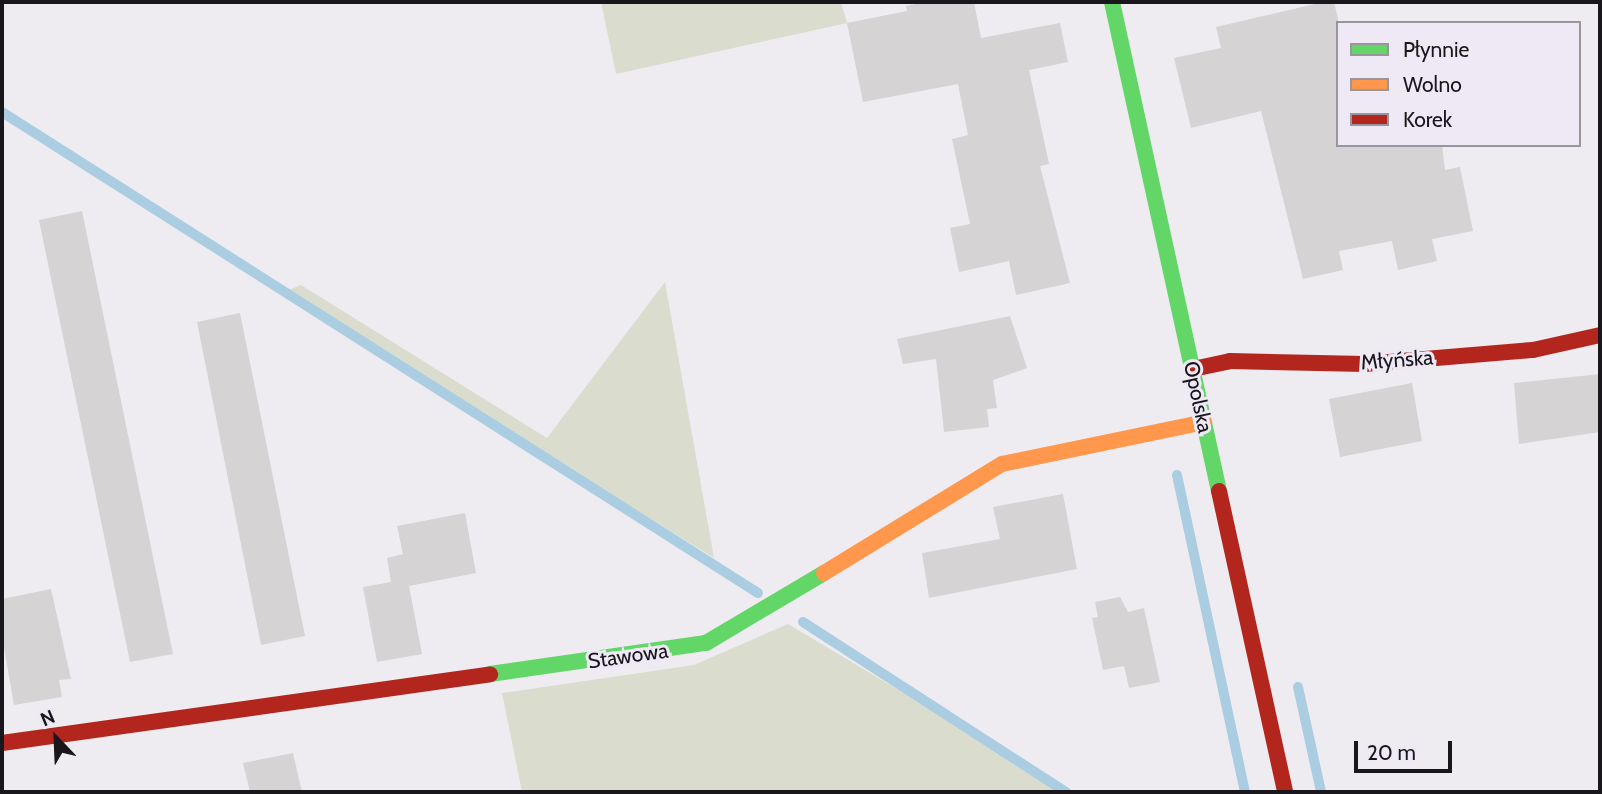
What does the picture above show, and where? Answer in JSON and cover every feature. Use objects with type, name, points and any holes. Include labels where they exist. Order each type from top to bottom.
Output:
[{"type":"street","name":"Opolska","points":[[1112,2],[1285,792]]},
{"type":"street","name":"Młyńska","points":[[1193,369],[1230,361],[1365,364],[1533,350],[1600,335]]},
{"type":"street","name":"Stawowa","points":[[2,743],[706,643],[743,625],[971,479],[1002,464],[1204,422]]},
{"type":"green space","points":[[601,2],[841,2],[847,23],[616,74]]},
{"type":"green space","points":[[665,282],[714,558],[283,292],[301,285],[547,438]]},
{"type":"green space","points":[[788,624],[1066,792],[522,792],[502,693],[694,665]]},
{"type":"building","points":[[925,2],[974,2],[981,38],[1060,23],[1068,62],[1029,70],[1049,164],[1040,166],[1070,283],[1016,295],[1009,261],[959,272],[950,228],[970,224],[952,139],[968,135],[958,84],[863,102],[847,23],[907,11],[906,6]]},
{"type":"building","points":[[1323,2],[1334,2],[1338,19],[1336,147],[1442,147],[1445,170],[1460,167],[1473,231],[1432,239],[1437,261],[1398,270],[1392,241],[1339,251],[1343,270],[1303,279],[1261,111],[1191,128],[1174,58],[1221,48],[1216,27]]},
{"type":"building","points":[[82,211],[173,654],[130,662],[39,220]]},
{"type":"building","points":[[240,313],[305,636],[261,645],[197,322]]},
{"type":"building","points":[[1010,316],[1027,368],[993,380],[997,408],[987,409],[989,427],[944,432],[936,359],[903,364],[897,339]]},
{"type":"building","points":[[1600,374],[1600,432],[1519,444],[1514,383]]},
{"type":"building","points":[[1412,383],[1422,441],[1340,457],[1329,399]]},
{"type":"building","points":[[1063,494],[1077,569],[929,598],[922,553],[1000,539],[993,507]]},
{"type":"building","points":[[465,513],[476,573],[409,586],[422,654],[377,662],[363,587],[391,582],[387,558],[403,554],[397,526]]},
{"type":"building","points":[[51,589],[71,679],[59,680],[62,697],[14,705],[2,636],[2,599]]},
{"type":"building","points":[[1120,597],[1128,612],[1144,608],[1160,682],[1129,688],[1124,666],[1103,670],[1092,618],[1098,617],[1095,602]]},
{"type":"building","points":[[293,753],[302,792],[250,792],[243,763]]},
{"type":"waterway","points":[[2,112],[758,593]]},
{"type":"waterway","points":[[1177,475],[1245,792]]},
{"type":"waterway","points":[[803,622],[1066,792]]},
{"type":"waterway","points":[[1298,687],[1321,792]]},
{"type":"traffic: fast","points":[[1112,2],[1219,491]]},
{"type":"traffic: fast","points":[[490,674],[706,643],[824,573]]},
{"type":"traffic: slow","points":[[824,573],[1002,464],[1204,422]]},
{"type":"traffic: jam","points":[[1193,369],[1230,361],[1365,364],[1533,350],[1600,335]]},
{"type":"traffic: jam","points":[[1219,491],[1285,792]]},
{"type":"traffic: jam","points":[[2,743],[490,674]]}]
